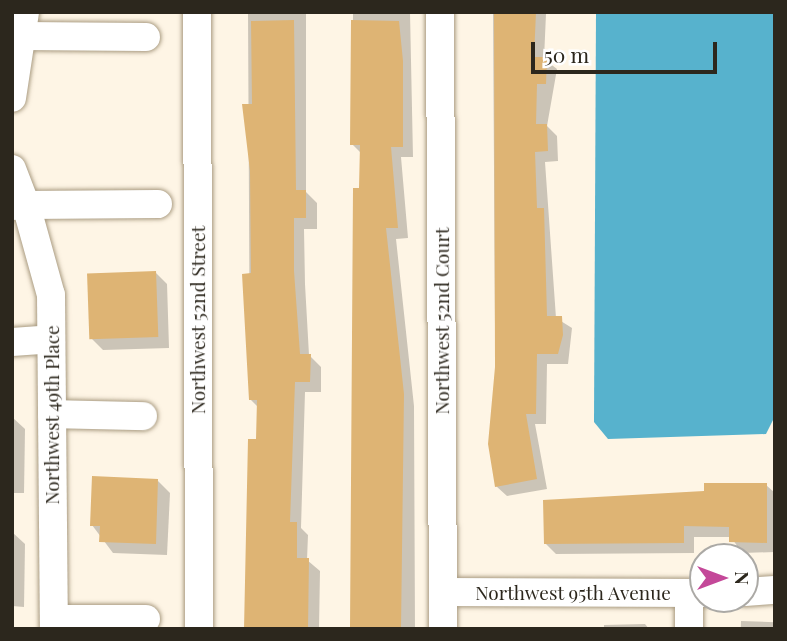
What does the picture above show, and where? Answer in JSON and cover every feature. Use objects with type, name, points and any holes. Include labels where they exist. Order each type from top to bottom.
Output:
[{"type":"street","name":"Northwest 52nd Street","points":[[197,12],[199,629]]},
{"type":"street","name":"Northwest 52nd Court","points":[[440,12],[443,629]]},
{"type":"street","points":[[12,98],[23,24],[146,37]]},
{"type":"street","name":"Northwest 49th Place","points":[[12,169],[19,206],[51,295],[54,624]]},
{"type":"street","points":[[19,206],[158,204]]},
{"type":"street","points":[[12,341],[51,340]]},
{"type":"street","points":[[52,414],[143,416]]},
{"type":"street","name":"Northwest 95th Avenue","points":[[443,592],[689,594]]},
{"type":"street","points":[[54,624],[146,619]]},
{"type":"water","points":[[596,12],[775,12],[775,416],[766,434],[608,439],[594,422]]},
{"type":"building","points":[[494,12],[536,12],[534,57],[547,57],[546,84],[537,84],[536,124],[547,124],[548,151],[535,152],[537,208],[544,208],[547,316],[562,316],[563,335],[558,354],[537,354],[536,414],[526,414],[537,479],[495,487],[488,444],[495,367]]},
{"type":"building","points":[[294,20],[296,190],[306,190],[306,218],[294,218],[294,271],[300,354],[311,354],[310,382],[295,382],[290,522],[297,522],[297,558],[309,558],[308,629],[244,629],[248,439],[256,439],[257,400],[249,400],[242,274],[251,273],[250,171],[242,104],[252,104],[251,21]]},
{"type":"building","points":[[351,20],[399,21],[403,61],[403,147],[391,147],[398,228],[386,228],[404,394],[401,629],[350,629],[353,188],[359,188],[360,145],[350,145]]},
{"type":"building","points":[[156,271],[158,337],[89,339],[87,273]]},
{"type":"building","points":[[92,476],[158,479],[156,544],[99,542],[100,526],[90,526]]},
{"type":"building","points":[[704,483],[767,483],[767,543],[729,542],[729,527],[684,526],[684,543],[544,544],[543,500],[704,491]]}]
